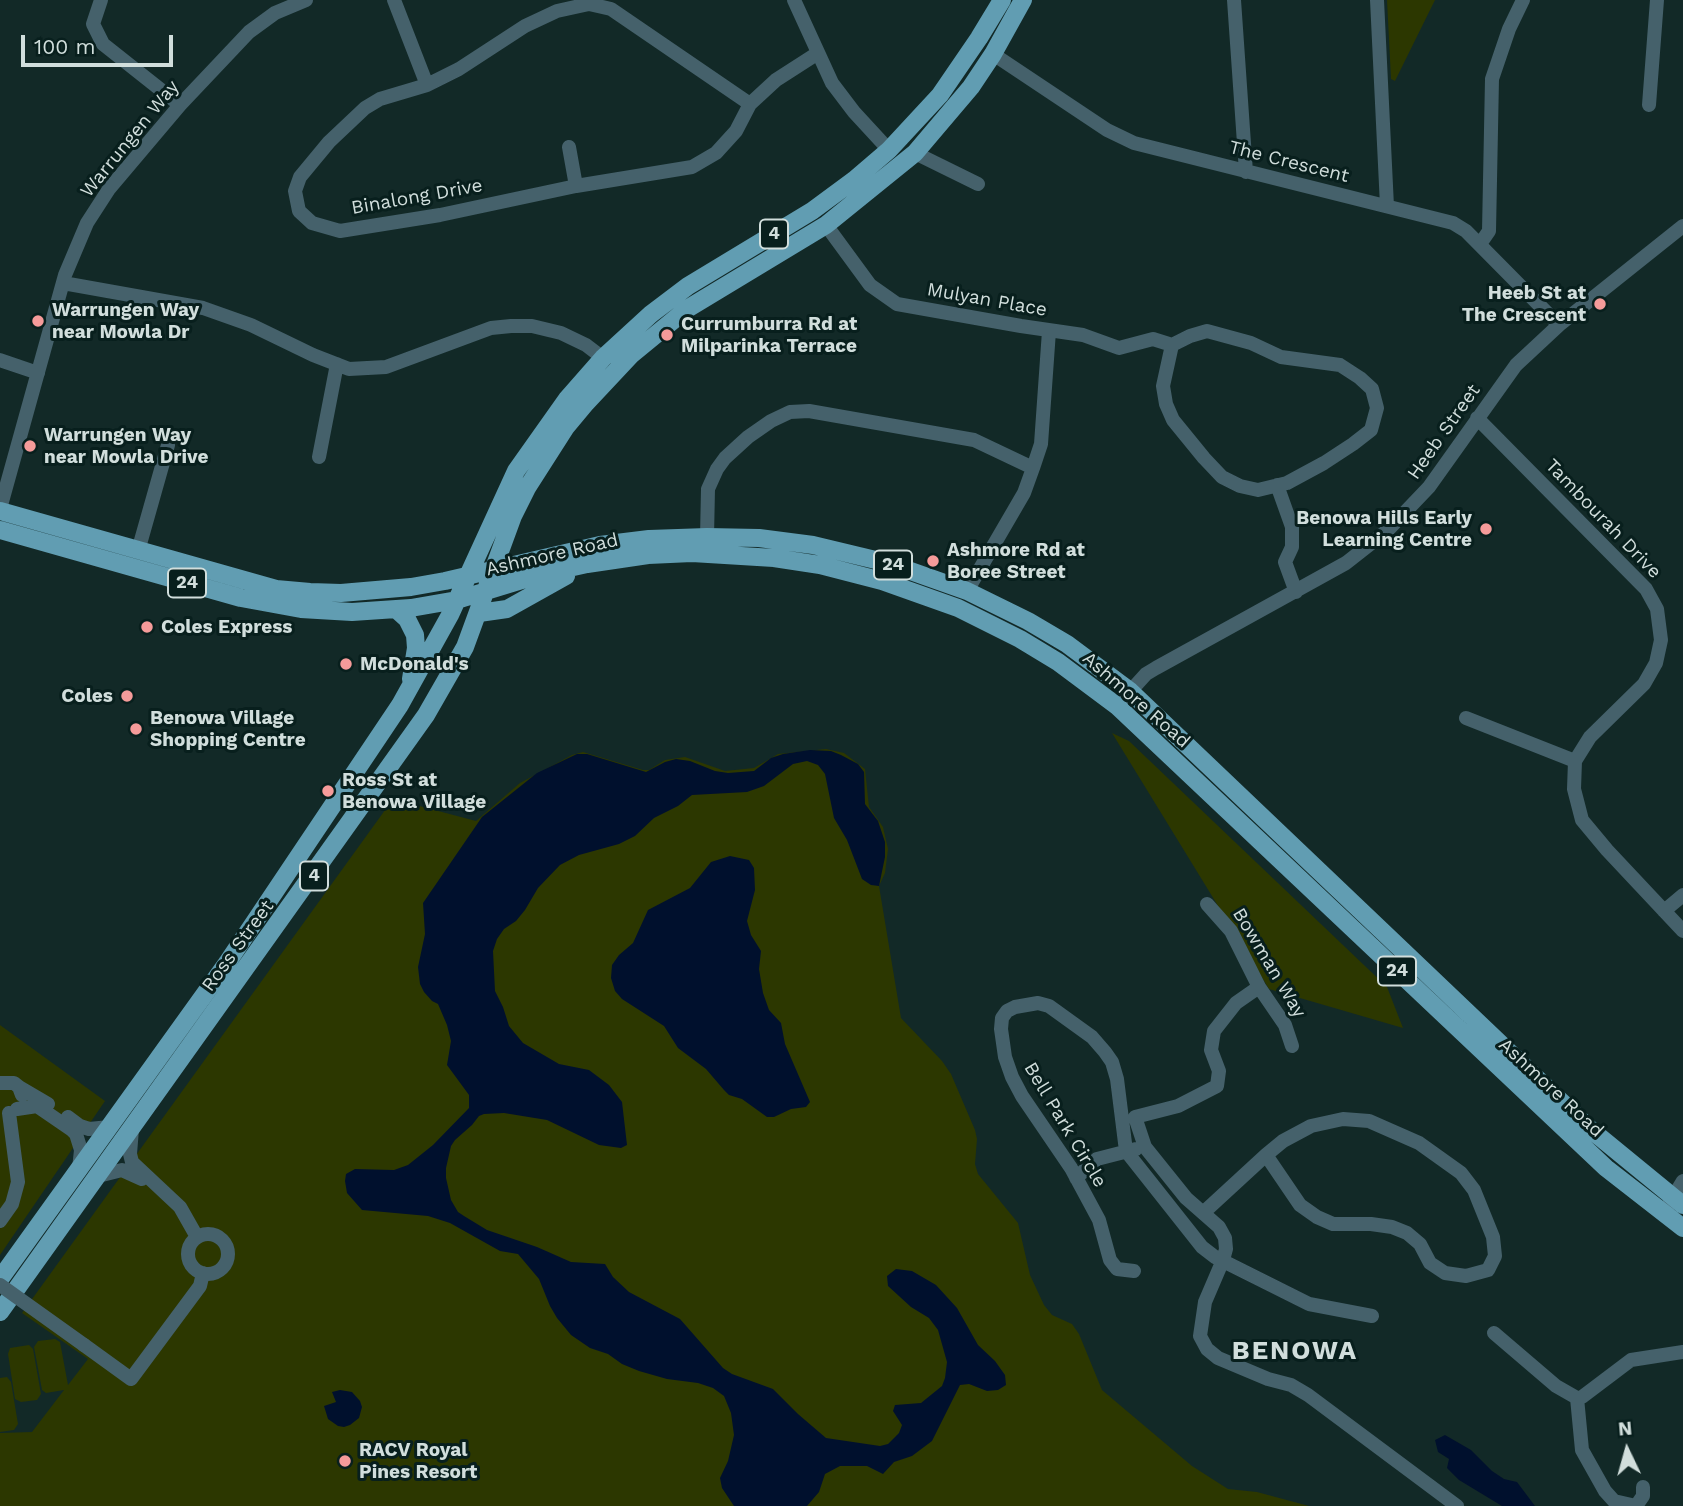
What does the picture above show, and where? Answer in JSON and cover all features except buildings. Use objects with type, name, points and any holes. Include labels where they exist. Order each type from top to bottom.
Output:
[{"type":"main road","name":"4","points":[[457,600],[516,471],[559,409],[603,358],[671,298],[812,211],[855,180],[889,150],[947,86],[1002,0]]},
{"type":"main road","name":"4","points":[[487,591],[505,536],[527,488],[566,427],[616,370],[687,309],[827,225],[915,153],[971,87],[1023,0]]},
{"type":"main road","name":"Ashmore Road","points":[[0,510],[275,589],[310,592],[341,593],[395,588],[468,576],[564,552],[615,543],[707,537],[759,538],[813,545],[888,563],[967,591],[1067,644],[1130,691],[1590,1129],[1678,1202]]},
{"type":"main road","name":"Ashmore Road","points":[[0,530],[258,602],[301,609],[397,610],[457,600],[587,564],[648,555],[726,554],[798,561],[846,571],[958,608],[1020,639],[1058,662],[1116,706],[1606,1168],[1683,1228]]},
{"type":"main road","points":[[479,614],[507,609],[587,564]]},
{"type":"main road","name":"Ross Street","points":[[0,1312],[426,715],[455,666],[487,591]]},
{"type":"main road","name":"Ross Street","points":[[0,1279],[227,963],[410,689],[457,600]]},
{"type":"main road","points":[[397,610],[408,621],[415,638],[410,689]]},
{"type":"street","points":[[101,0],[93,24],[103,44],[180,105]]},
{"type":"street","points":[[394,0],[427,85]]},
{"type":"street","points":[[1234,0],[1246,172]]},
{"type":"street","points":[[1377,0],[1387,206]]},
{"type":"street","points":[[1480,244],[1489,231],[1492,79],[1509,29],[1523,0]]},
{"type":"street","points":[[1649,105],[1657,0]]},
{"type":"street","name":"Warrungen Way","points":[[0,510],[63,283],[87,223],[109,189],[180,105],[249,32],[275,13],[301,1]]},
{"type":"street","points":[[800,2],[832,83],[889,150]]},
{"type":"street","name":"Binalong Drive","points":[[750,104],[611,9],[589,4],[557,11],[525,26],[459,69],[427,85],[380,99],[365,108],[329,142],[300,177],[295,191],[299,211],[312,223],[340,231],[440,215],[576,186],[692,167],[716,153],[736,131],[750,104],[776,80],[818,53]]},
{"type":"street","name":"The Crescent","points":[[993,54],[1121,138],[1453,223],[1480,244],[1559,325]]},
{"type":"street","points":[[569,147],[576,186]]},
{"type":"street","points":[[915,153],[978,184]]},
{"type":"street","name":"Mulyan Place","points":[[827,225],[870,285],[897,304],[1083,335],[1119,348],[1153,339],[1172,345],[1207,331],[1251,343],[1281,357],[1340,365],[1372,389],[1377,408],[1371,430],[1324,463],[1287,483],[1258,490],[1240,486],[1222,477],[1173,420],[1166,404],[1163,386],[1172,345]]},
{"type":"street","name":"Heeb Street","points":[[1116,706],[1156,668],[1346,562],[1404,516],[1429,487],[1517,365],[1559,325],[1683,226]]},
{"type":"street","points":[[63,283],[203,308],[251,325],[349,369],[386,367],[491,328],[511,326],[532,326],[561,333],[586,345],[603,358]]},
{"type":"street","points":[[967,591],[1024,493],[1041,444],[1049,331]]},
{"type":"street","points":[[0,360],[38,373]]},
{"type":"street","points":[[319,457],[337,364]]},
{"type":"street","points":[[707,537],[708,489],[717,468],[748,437],[790,412],[809,411],[974,440],[1033,468]]},
{"type":"street","name":"Tambourah Drive","points":[[1477,418],[1646,589],[1657,609],[1661,640],[1656,663],[1644,684],[1590,737],[1575,761]]},
{"type":"street","points":[[138,551],[168,445]]},
{"type":"street","points":[[1277,485],[1292,527],[1292,547],[1285,562],[1296,592]]},
{"type":"street","points":[[1466,718],[1575,761],[1574,789],[1582,820],[1683,931]]},
{"type":"street","points":[[1664,911],[1683,895]]},
{"type":"street","name":"Bowman Way","points":[[1207,904],[1231,931],[1259,987],[1281,1018],[1292,1046]]},
{"type":"street","points":[[1259,987],[1236,1003],[1214,1031],[1211,1050],[1219,1071],[1217,1086],[1178,1105],[1135,1117],[1145,1147],[1186,1198],[1219,1227],[1225,1238],[1226,1250],[1205,1302],[1200,1336],[1207,1349],[1219,1358],[1268,1379],[1291,1385],[1308,1395],[1457,1506]]},
{"type":"street","name":"Bell Park Circle","points":[[1134,1271],[1117,1269],[1110,1260],[1099,1220],[1076,1178],[1012,1077],[1005,1057],[1001,1029],[1002,1018],[1014,1007],[1038,1003],[1049,1006],[1093,1037],[1105,1052],[1112,1062],[1117,1079],[1126,1151],[1202,1247],[1309,1304],[1372,1316]]},
{"type":"street","points":[[0,1068],[23,1098],[9,1111]]},
{"type":"street","points":[[11,1084],[80,1126],[96,1129],[110,1127]]},
{"type":"street","points":[[9,1111],[37,1106],[72,1130],[81,1150],[78,1170]]},
{"type":"street","points":[[0,1221],[12,1204],[18,1182],[9,1111]]},
{"type":"street","points":[[1203,1213],[1266,1155],[1283,1141],[1311,1126],[1343,1119],[1369,1121],[1419,1143],[1461,1173],[1474,1190],[1493,1237],[1495,1256],[1488,1270],[1466,1276],[1445,1273],[1430,1263],[1420,1244],[1407,1233],[1392,1227],[1371,1224],[1334,1224],[1317,1217],[1300,1205],[1266,1155]]},
{"type":"street","points":[[132,1129],[132,1162],[180,1207],[197,1237]]},
{"type":"street","points":[[1076,1178],[1097,1159],[1145,1147]]},
{"type":"street","points":[[98,1176],[114,1171],[128,1171],[167,1194]]},
{"type":"street","points":[[1663,1214],[1678,1202],[1683,1181]]},
{"type":"street","points":[[208,1234],[222,1240],[227,1250],[226,1262],[222,1268],[213,1273],[203,1273],[193,1267],[188,1256],[189,1248],[197,1237],[208,1234]]},
{"type":"street","points":[[0,1285],[131,1379],[197,1289],[203,1273]]},
{"type":"street","points":[[1494,1333],[1556,1386],[1577,1398],[1631,1360],[1683,1352]]},
{"type":"street","points":[[1577,1398],[1582,1450],[1605,1491],[1614,1501],[1636,1506],[1643,1496],[1643,1487]]},
{"type":"green space","points":[[1387,0],[1435,0],[1395,81],[1391,79]]},
{"type":"green space","points":[[1112,733],[1129,741],[1387,987],[1403,1028],[1269,989]]},
{"type":"green space","points":[[826,749],[844,753],[865,769],[869,807],[883,827],[888,849],[885,873],[879,886],[901,1018],[951,1074],[975,1130],[975,1164],[978,1174],[1018,1223],[1030,1275],[1044,1305],[1052,1315],[1072,1324],[1079,1334],[1102,1390],[1192,1466],[1228,1489],[1257,1492],[1309,1506],[0,1506],[0,1433],[32,1432],[64,1390],[46,1393],[42,1390],[34,1347],[38,1341],[55,1339],[60,1342],[68,1385],[88,1359],[22,1313],[393,799],[476,821],[520,783],[572,755],[583,752],[643,770],[649,770],[665,760],[685,757],[725,771],[754,768],[778,754]]},
{"type":"green space","points":[[0,1025],[105,1101],[0,1255]]},
{"type":"green space","points":[[29,1345],[33,1349],[41,1394],[37,1400],[21,1402],[15,1399],[8,1354],[10,1348]]},
{"type":"green space","points":[[7,1377],[11,1382],[18,1424],[14,1430],[0,1432],[0,1378]]},
{"type":"water","points":[[810,750],[831,751],[841,755],[858,764],[864,772],[865,804],[878,821],[885,842],[879,886],[871,885],[862,879],[847,840],[834,818],[825,774],[818,765],[807,761],[793,764],[764,786],[747,792],[692,795],[678,806],[654,818],[635,836],[619,844],[579,855],[560,865],[538,888],[516,921],[504,929],[497,939],[493,951],[495,991],[509,1026],[523,1043],[559,1064],[589,1070],[609,1085],[622,1102],[627,1145],[621,1148],[599,1145],[547,1120],[504,1113],[484,1114],[455,1140],[446,1168],[451,1200],[458,1212],[487,1230],[571,1262],[605,1264],[613,1277],[629,1292],[680,1319],[723,1368],[773,1389],[826,1438],[880,1446],[888,1444],[899,1433],[902,1425],[893,1411],[895,1405],[921,1403],[942,1386],[947,1362],[938,1330],[929,1318],[911,1307],[888,1286],[887,1276],[896,1269],[912,1271],[936,1285],[957,1308],[978,1345],[1005,1375],[1006,1385],[998,1390],[987,1391],[969,1384],[960,1385],[932,1441],[912,1456],[894,1462],[883,1474],[867,1466],[840,1466],[825,1474],[819,1492],[807,1506],[734,1506],[722,1488],[720,1478],[728,1461],[734,1435],[731,1413],[724,1396],[713,1388],[698,1383],[667,1379],[639,1371],[608,1354],[590,1348],[571,1335],[557,1318],[539,1279],[518,1254],[500,1251],[450,1223],[428,1216],[362,1210],[347,1193],[345,1181],[346,1174],[355,1169],[394,1170],[408,1165],[433,1145],[469,1108],[469,1095],[447,1065],[451,1041],[447,1025],[438,1004],[432,1001],[420,984],[418,967],[425,934],[423,903],[482,817],[537,773],[577,754],[587,754],[646,772],[676,759],[728,773],[754,771],[771,758]]},
{"type":"water","points":[[730,856],[749,860],[754,868],[755,890],[747,921],[751,935],[761,951],[759,969],[763,993],[769,1010],[781,1023],[785,1044],[810,1102],[806,1107],[791,1109],[774,1117],[767,1117],[742,1099],[729,1095],[706,1069],[678,1048],[664,1026],[622,999],[615,991],[611,978],[612,965],[633,943],[648,910],[690,888],[711,862]]},
{"type":"water","points":[[332,1392],[352,1392],[362,1407],[359,1418],[344,1427],[328,1419],[324,1406],[336,1402]]},
{"type":"water","points":[[1445,1435],[1471,1450],[1504,1479],[1517,1482],[1535,1506],[1502,1506],[1459,1480],[1447,1468],[1449,1459],[1438,1452],[1435,1440]]},
{"type":"place","name":"Heeb St at The Crescent","points":[[1600,304]]},
{"type":"place","name":"Warrungen Way near Mowla Dr","points":[[38,321]]},
{"type":"place","name":"Currumburra Rd at Milparinka Terrace","points":[[667,335]]},
{"type":"place","name":"Warrungen Way near Mowla Drive","points":[[30,446]]},
{"type":"place","name":"Benowa Hills Early Learning Centre","points":[[1486,529]]},
{"type":"place","name":"Ashmore Rd at Boree Street","points":[[933,561]]},
{"type":"place","name":"Coles Express","points":[[147,627]]},
{"type":"place","name":"McDonald's","points":[[346,664]]},
{"type":"place","name":"Coles","points":[[127,696]]},
{"type":"place","name":"Benowa Village Shopping Centre","points":[[136,729]]},
{"type":"place","name":"Ross St at Benowa Village","points":[[328,791]]},
{"type":"place","name":"RACV Royal Pines Resort","points":[[345,1461]]},
{"type":"district","name":"BENOWA","points":[[1295,1351]]}]
